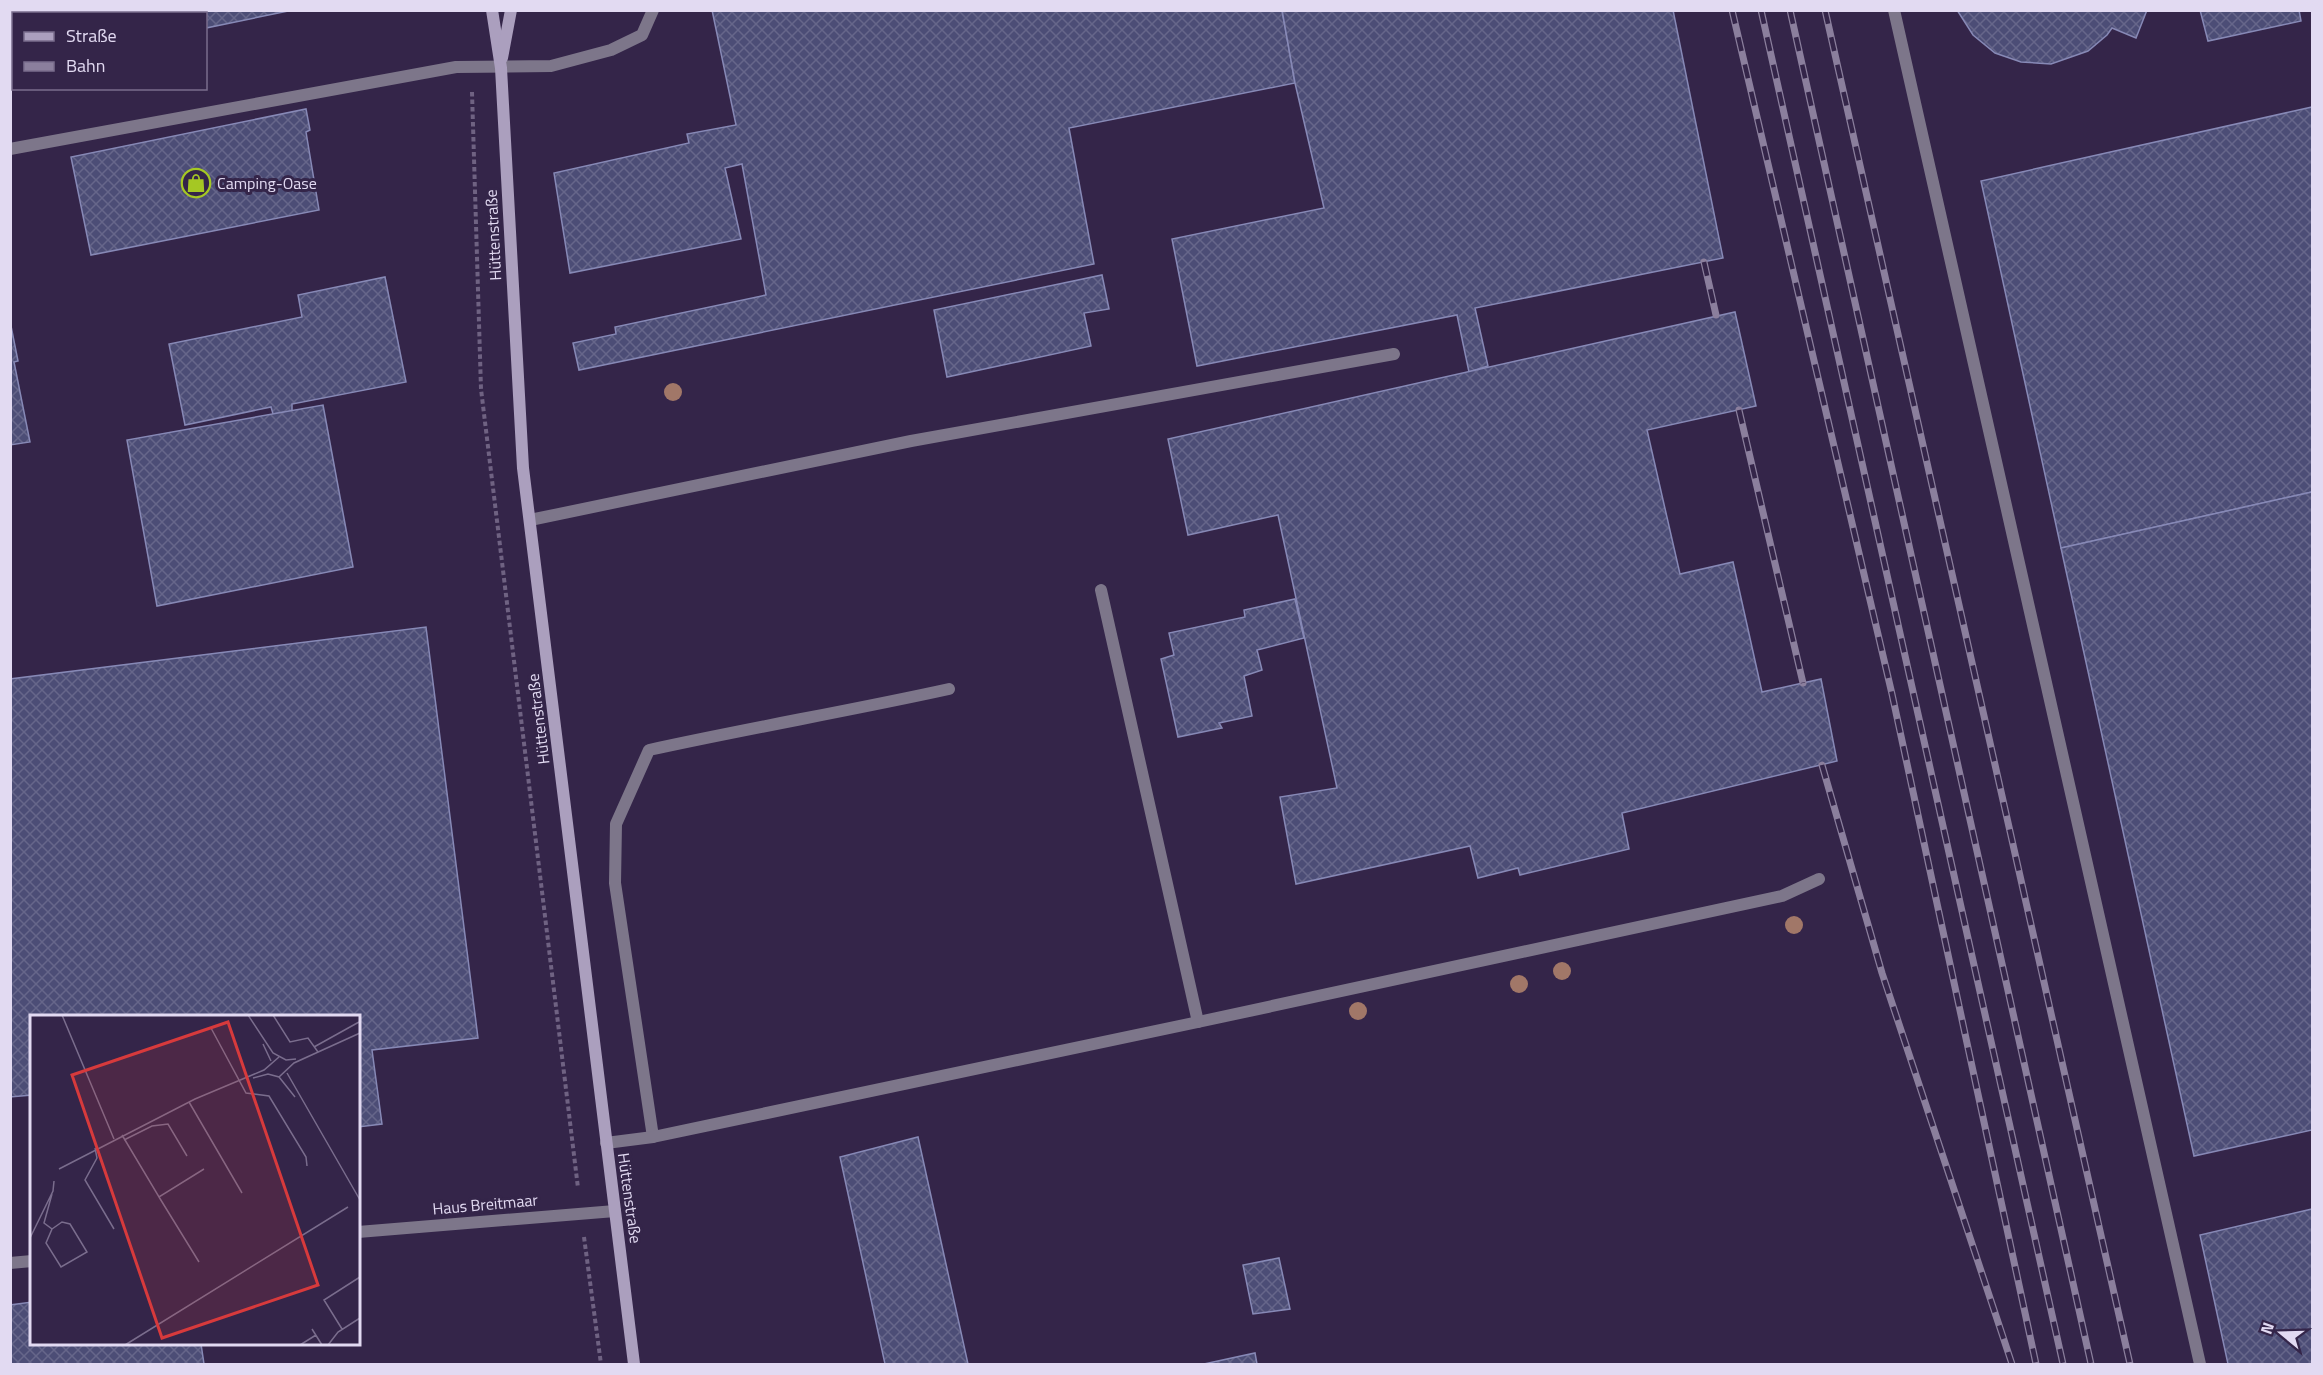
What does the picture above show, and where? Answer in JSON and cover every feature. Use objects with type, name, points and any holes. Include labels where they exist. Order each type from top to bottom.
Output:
[{"type":"street","name":"Hüttenstraße","points":[[492,10],[501,68],[523,468],[634,1365]]},
{"type":"street","name":"Hüttenstraße","points":[[501,68],[511,10]]},
{"type":"street","points":[[10,148],[456,68],[551,66],[610,50],[642,35],[653,10]]},
{"type":"street","points":[[1894,10],[2200,1365]]},
{"type":"street","points":[[530,520],[911,441],[1394,354]]},
{"type":"street","points":[[1101,590],[1198,1022]]},
{"type":"street","points":[[653,1137],[615,883],[616,824],[649,750],[716,735],[858,710],[949,689]]},
{"type":"street","points":[[606,1143],[653,1137],[1782,896],[1819,879]]},
{"type":"street","name":"Haus Breitmaar","points":[[360,1232],[615,1211]]},
{"type":"street","points":[[10,1263],[30,1261]]},
{"type":"path","points":[[581,1212],[601,1365]]},
{"type":"building","points":[[181,10],[293,10],[207,28],[207,12],[181,12]]},
{"type":"building","points":[[712,10],[1282,10],[1295,83],[1069,128],[1094,264],[579,370],[573,343],[616,334],[615,327],[766,295],[742,164],[725,168],[741,239],[570,273],[554,173],[689,143],[687,134],[736,125]]},
{"type":"building","points":[[1282,10],[1673,10],[1723,258],[1475,308],[1488,366],[1469,372],[1457,315],[1197,366],[1172,239],[1324,208],[1295,83]]},
{"type":"building","points":[[1957,10],[2147,10],[2136,38],[2112,28],[2088,51],[2051,64],[2021,62],[1995,53],[1973,35]]},
{"type":"building","points":[[2200,10],[2299,10],[2301,21],[2208,41]]},
{"type":"building","points":[[2312,107],[2312,492],[2061,548],[1981,181]]},
{"type":"building","name":"Camping-Oase","points":[[306,109],[310,130],[306,132],[319,210],[91,255],[71,157]]},
{"type":"building","points":[[1102,275],[1109,309],[1084,313],[1091,346],[947,377],[934,310]]},
{"type":"building","points":[[385,277],[406,382],[292,404],[292,411],[273,414],[271,407],[185,425],[169,344],[302,317],[298,295]]},
{"type":"building","points":[[1735,312],[1756,406],[1647,430],[1680,574],[1733,562],[1762,692],[1821,679],[1837,761],[1622,813],[1629,849],[1520,875],[1518,868],[1478,878],[1470,846],[1296,884],[1280,797],[1337,788],[1278,515],[1188,535],[1168,439]]},
{"type":"building","points":[[11,326],[18,361],[14,362],[30,442],[10,445]]},
{"type":"building","points":[[323,405],[353,567],[157,606],[127,440]]},
{"type":"building","points":[[2312,492],[2312,1130],[2194,1156],[2061,548]]},
{"type":"building","points":[[1295,599],[1304,638],[1257,650],[1262,670],[1244,676],[1252,716],[1219,723],[1222,728],[1178,737],[1161,659],[1174,655],[1169,633],[1245,617],[1244,610]]},
{"type":"building","points":[[426,627],[478,1038],[372,1050],[382,1124],[360,1127],[360,1015],[30,1015],[30,1095],[10,1097],[10,679]]},
{"type":"building","points":[[918,1137],[968,1364],[885,1364],[840,1157]]},
{"type":"building","points":[[2312,1209],[2312,1364],[2228,1364],[2200,1235]]},
{"type":"building","points":[[1279,1258],[1290,1309],[1253,1314],[1243,1265]]},
{"type":"building","points":[[30,1302],[30,1345],[201,1345],[204,1364],[10,1364],[10,1305]]},
{"type":"building","points":[[1255,1353],[1257,1364],[1204,1364]]},
{"type":"railway","points":[[1732,10],[1892,694],[2036,1364]]},
{"type":"railway","points":[[1761,10],[2063,1364]]},
{"type":"railway","points":[[1790,10],[2091,1364]]},
{"type":"railway","points":[[1825,10],[2130,1364]]},
{"type":"railway","points":[[1704,262],[1716,315]]},
{"type":"railway","points":[[1739,410],[1803,683]]},
{"type":"railway","points":[[1822,765],[1882,973],[2012,1364]]},
{"type":"place","name":"Camping-Oase","points":[[196,183]]}]
